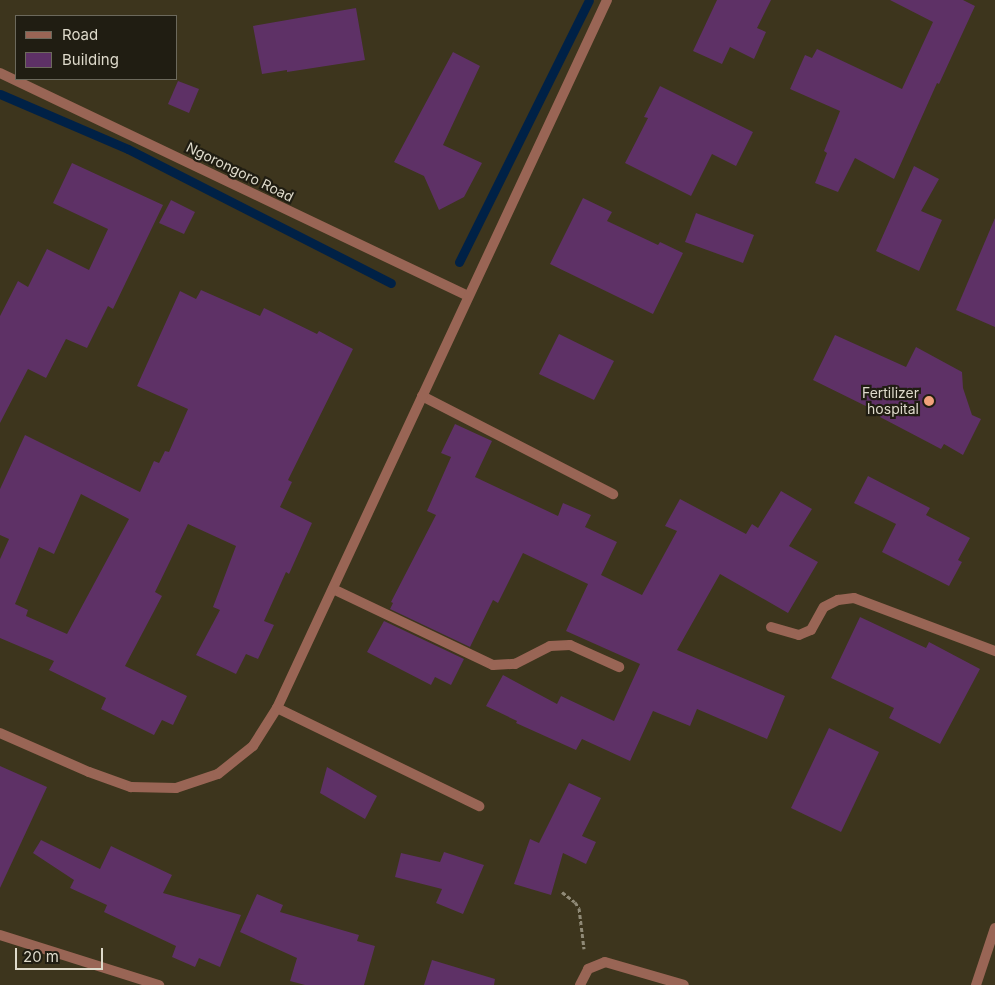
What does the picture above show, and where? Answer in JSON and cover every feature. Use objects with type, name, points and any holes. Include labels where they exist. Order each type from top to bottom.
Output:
[{"type":"street","points":[[0,734],[131,788],[176,788],[218,774],[253,746],[277,708],[607,0]]},
{"type":"street","name":"Ngorongoro Road","points":[[0,73],[468,296]]},
{"type":"street","points":[[422,396],[612,494]]},
{"type":"street","points":[[333,589],[493,665],[515,664],[550,646],[570,645],[619,667]]},
{"type":"street","points":[[771,627],[799,635],[811,630],[824,608],[838,600],[854,598],[995,651]]},
{"type":"street","points":[[277,708],[479,806]]},
{"type":"street","points":[[976,985],[995,928]]},
{"type":"street","points":[[0,935],[159,985]]},
{"type":"street","points":[[580,985],[588,969],[605,962],[614,963],[684,985]]},
{"type":"path","points":[[562,892],[575,902],[579,908],[588,969]]},
{"type":"building","points":[[717,0],[771,0],[757,28],[766,32],[754,59],[730,47],[722,64],[693,51]]},
{"type":"building","points":[[890,0],[963,0],[975,6],[939,84],[937,83],[894,179],[855,158],[838,192],[815,183],[827,153],[824,151],[840,111],[790,89],[805,55],[812,58],[817,49],[902,89],[933,22]]},
{"type":"building","points":[[356,8],[365,60],[262,74],[253,26]]},
{"type":"building","points":[[453,52],[480,66],[443,145],[482,163],[464,197],[439,210],[424,176],[394,162]]},
{"type":"building","points":[[178,81],[199,89],[189,113],[168,104]]},
{"type":"building","points":[[660,86],[753,132],[736,166],[712,154],[691,196],[625,163],[648,118],[644,117]]},
{"type":"building","points":[[72,163],[163,205],[113,309],[108,306],[87,348],[66,339],[46,378],[28,369],[0,423],[0,316],[18,281],[28,287],[47,249],[89,270],[108,229],[53,203]]},
{"type":"building","points":[[914,166],[939,179],[921,211],[942,220],[919,271],[876,251]]},
{"type":"building","points":[[583,198],[612,212],[607,221],[658,245],[660,242],[683,253],[653,314],[550,264]]},
{"type":"building","points":[[171,200],[195,212],[184,234],[159,223]]},
{"type":"building","points":[[696,213],[754,235],[743,263],[685,242]]},
{"type":"building","points":[[995,218],[995,327],[956,310]]},
{"type":"building","points":[[201,290],[260,316],[264,308],[317,334],[319,331],[353,349],[288,480],[292,482],[280,507],[312,523],[289,574],[286,572],[264,621],[274,625],[258,659],[246,654],[236,674],[196,655],[220,610],[213,607],[236,546],[188,524],[155,592],[162,596],[125,666],[187,696],[173,725],[162,720],[154,735],[101,709],[106,698],[49,670],[54,661],[0,638],[0,559],[9,539],[0,535],[0,489],[25,435],[140,492],[154,461],[159,463],[165,451],[169,452],[188,409],[137,386],[180,291],[196,299]],"holes":[[[81,494],[129,519],[67,634],[26,616],[28,610],[15,604],[39,547],[54,554]]]},
{"type":"building","points":[[559,334],[614,361],[594,400],[539,374]]},
{"type":"building","name":"Fertilizer hospital","points":[[835,335],[906,367],[916,347],[962,372],[963,388],[972,415],[981,419],[963,455],[944,444],[941,449],[880,417],[882,414],[813,380]]},
{"type":"building","points":[[455,424],[492,441],[475,477],[558,516],[563,503],[591,515],[585,527],[617,542],[601,575],[642,595],[677,531],[665,526],[680,499],[746,534],[752,524],[758,528],[781,491],[812,509],[789,546],[818,562],[788,613],[720,574],[677,650],[785,696],[767,739],[697,709],[690,726],[653,711],[630,761],[582,739],[576,750],[516,723],[517,721],[486,706],[503,675],[557,704],[561,696],[614,721],[640,664],[566,631],[588,584],[523,553],[498,603],[493,600],[470,647],[390,609],[393,603],[391,602],[436,515],[427,511],[451,457],[441,453]]},
{"type":"building","points":[[868,476],[930,508],[926,515],[970,538],[958,560],[962,562],[949,586],[882,552],[896,524],[854,503]]},
{"type":"building","points":[[860,617],[926,648],[929,642],[980,669],[940,744],[889,718],[894,708],[831,678]]},
{"type":"building","points":[[384,621],[464,659],[451,685],[435,677],[431,685],[367,652]]},
{"type":"building","points":[[829,728],[879,752],[841,832],[791,808]]},
{"type":"building","points":[[0,766],[47,787],[0,888]]},
{"type":"building","points":[[327,767],[377,796],[365,819],[320,793]]},
{"type":"building","points":[[569,783],[601,798],[582,836],[596,842],[586,864],[563,853],[551,895],[514,884],[530,839],[539,843]]},
{"type":"building","points":[[41,840],[100,869],[111,846],[172,875],[163,893],[241,915],[220,967],[199,958],[195,967],[172,957],[176,946],[104,912],[107,905],[70,888],[74,880],[33,853]]},
{"type":"building","points":[[444,852],[484,865],[463,914],[436,903],[442,889],[395,877],[401,853],[440,862]]},
{"type":"building","points":[[257,894],[283,905],[280,912],[359,935],[357,941],[375,946],[364,985],[305,985],[290,981],[297,958],[240,932]]},
{"type":"building","points":[[432,960],[495,979],[494,985],[424,985]]},
{"type":"waterway","points":[[459,262],[589,0]]},
{"type":"waterway","points":[[0,94],[128,149],[391,283]]},
{"type":"place","name":"Fertilizer hospital","points":[[929,401]]}]
